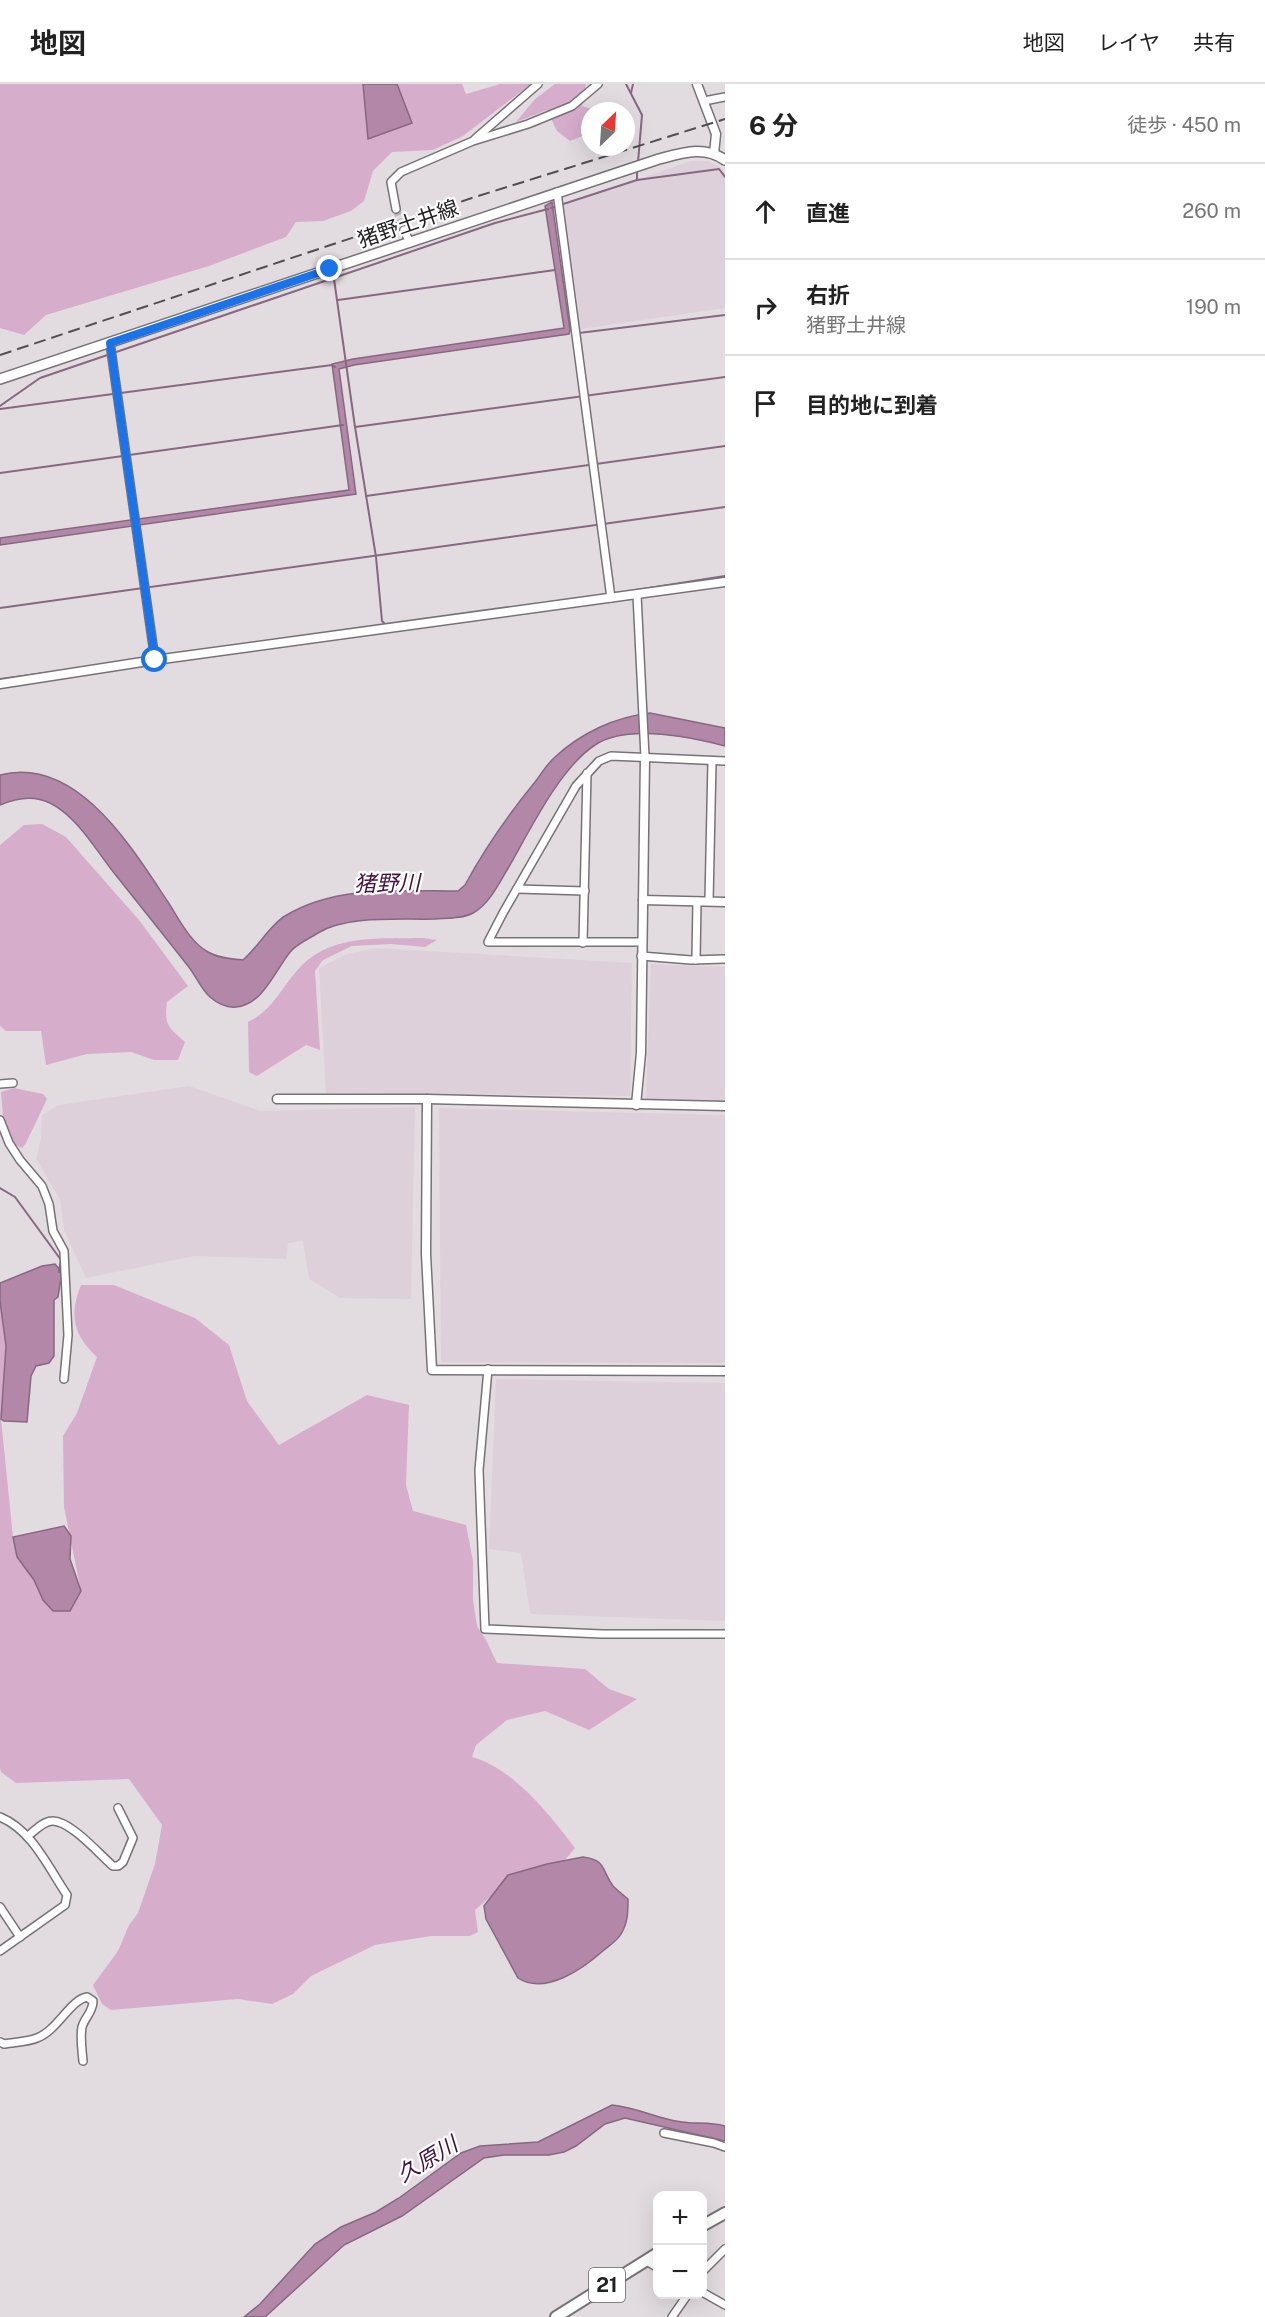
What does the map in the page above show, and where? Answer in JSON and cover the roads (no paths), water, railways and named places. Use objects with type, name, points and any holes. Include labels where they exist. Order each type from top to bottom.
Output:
[{"type":"main road","name":"猪野土井線","points":[[0,379],[557,192],[687,152],[714,153]]},
{"type":"main road","points":[[714,153],[725,160]]},
{"type":"main road","points":[[707,2223],[725,2213]]},
{"type":"main road","name":"21","points":[[556,2317],[653,2255]]},
{"type":"street","points":[[473,141],[538,84]]},
{"type":"street","points":[[396,209],[391,182],[401,172],[473,141],[528,124],[572,106],[598,84]]},
{"type":"street","points":[[697,84],[716,134],[714,153]]},
{"type":"street","points":[[704,102],[725,98]]},
{"type":"street","points":[[557,192],[611,598]]},
{"type":"street","points":[[404,230],[410,243]]},
{"type":"street","points":[[110,343],[155,660]]},
{"type":"street","points":[[0,684],[155,660],[725,582]]},
{"type":"street","points":[[636,1105],[641,1053],[641,942],[646,745],[637,595]]},
{"type":"street","points":[[641,942],[489,942],[576,786],[599,760],[611,756],[725,761]]},
{"type":"street","points":[[709,901],[712,761]]},
{"type":"street","points":[[584,943],[587,773]]},
{"type":"street","points":[[517,889],[585,891]]},
{"type":"street","points":[[643,900],[725,902]]},
{"type":"street","points":[[696,960],[697,901]]},
{"type":"street","points":[[641,956],[696,960],[725,959]]},
{"type":"street","points":[[0,1084],[14,1083]]},
{"type":"street","points":[[277,1099],[427,1099],[725,1106]]},
{"type":"street","points":[[427,1099],[426,1254],[432,1370],[725,1371]]},
{"type":"street","points":[[0,1120],[9,1143],[42,1186],[49,1204],[53,1231],[64,1251],[68,1335],[64,1379]]},
{"type":"street","points":[[488,1369],[479,1470],[485,1629],[614,1634],[725,1634]]},
{"type":"street","points":[[28,1836],[54,1821],[73,1830],[113,1866],[118,1866],[123,1862],[132,1838],[118,1808]]},
{"type":"street","points":[[0,1817],[11,1821],[28,1836],[67,1895],[65,1905],[0,1951]]},
{"type":"street","points":[[0,1907],[20,1936]]},
{"type":"street","points":[[0,2042],[4,2044],[38,2038],[56,2026],[80,1998],[87,1997],[93,2001],[93,2009],[83,2025],[81,2037],[83,2061]]},
{"type":"street","points":[[664,2133],[725,2146]]},
{"type":"street","points":[[707,2267],[725,2249]]},
{"type":"street","points":[[645,2260],[653,2265]]},
{"type":"street","points":[[707,2295],[725,2306]]},
{"type":"street","points":[[672,2317],[685,2299]]},
{"type":"waterway","points":[[626,84],[642,115],[638,162]]},
{"type":"waterway","points":[[631,93],[633,84]]},
{"type":"waterway","points":[[637,180],[719,169],[725,177]]},
{"type":"waterway","points":[[551,208],[637,180],[637,170]]},
{"type":"waterway","points":[[0,406],[40,378],[495,223],[548,209]]},
{"type":"waterway","points":[[338,300],[555,270]]},
{"type":"waterway","points":[[334,279],[376,557],[382,621],[386,625]]},
{"type":"waterway","points":[[579,333],[725,315]]},
{"type":"waterway","points":[[0,409],[332,365],[335,367]]},
{"type":"waterway","points":[[355,427],[725,377]]},
{"type":"waterway","points":[[129,455],[343,425]]},
{"type":"waterway","points":[[366,496],[725,446]]},
{"type":"waterway","points":[[0,473],[123,456]]},
{"type":"waterway","points":[[0,608],[725,507]]},
{"type":"waterway","points":[[636,590],[725,576]]},
{"type":"waterway","points":[[0,679],[60,671]]},
{"type":"waterway","points":[[0,1188],[15,1197],[61,1260],[59,1272]]},
{"type":"tunnel","points":[[396,209],[404,230]]},
{"type":"railway","points":[[0,355],[475,197],[725,119]]},
{"type":"water label","name":"猪野川","points":[[387,883]]},
{"type":"water label","name":"久原川","points":[[427,2159]]}]
